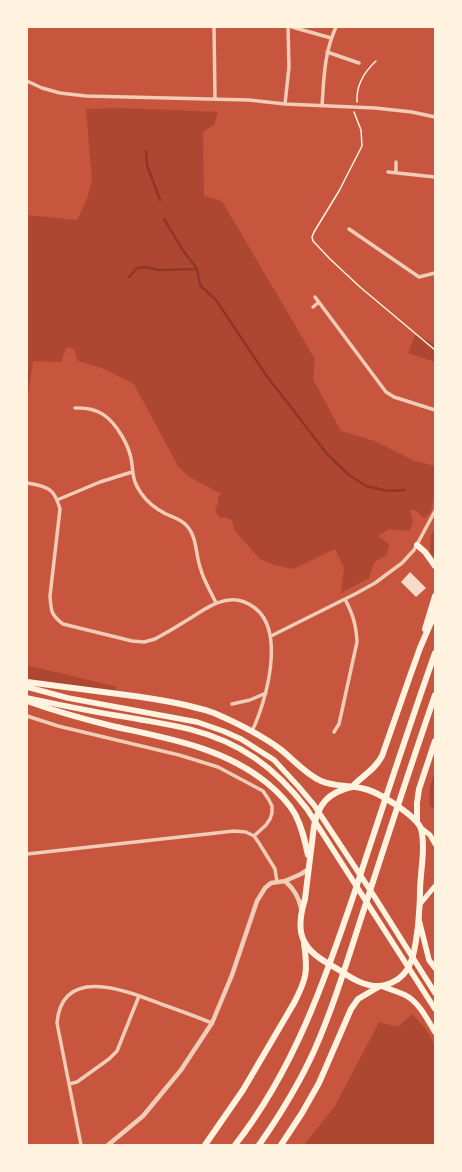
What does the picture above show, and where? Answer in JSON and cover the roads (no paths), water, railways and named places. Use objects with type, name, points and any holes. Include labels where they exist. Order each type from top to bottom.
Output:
[{"type":"highway","points":[[417,545],[425,552],[435,566]]},
{"type":"highway","points":[[420,648],[427,619],[435,596]]},
{"type":"highway","points":[[204,1145],[243,1090],[302,988],[306,975],[306,963],[301,928],[302,910],[305,899],[314,826],[318,810],[330,796],[351,787],[360,778],[371,771],[382,756],[420,648],[435,613]]},
{"type":"highway","points":[[235,1145],[268,1097],[283,1071],[310,1016],[331,960],[435,653]]},
{"type":"highway","points":[[27,682],[154,699],[183,704],[213,712],[252,731],[280,749],[313,777],[327,783],[366,789],[405,811],[418,822],[421,828],[422,851],[419,918],[416,945],[406,973],[395,982],[380,986],[358,999],[351,1009],[319,1083],[281,1145]]},
{"type":"highway","points":[[259,1145],[277,1119],[297,1085],[314,1051],[332,1008],[435,695]]},
{"type":"highway","points":[[27,700],[103,724],[168,738],[209,750],[249,769],[271,786],[291,808],[303,831],[310,862]]},
{"type":"highway","points":[[418,822],[417,803],[419,789],[435,741]]},
{"type":"highway","points":[[304,941],[312,952],[319,958],[360,982],[380,986]]},
{"type":"main road","points":[[27,687],[68,698],[198,722],[241,739],[274,760],[314,805],[435,992]]},
{"type":"main road","points":[[27,700],[188,729],[228,742],[256,758],[284,782],[307,809],[435,1009]]},
{"type":"main road","points":[[421,828],[430,835],[435,844]]},
{"type":"main road","points":[[420,904],[435,886]]},
{"type":"main road","points":[[419,918],[430,960],[435,968]]},
{"type":"main road","points":[[380,986],[410,997],[421,1010],[435,1032]]},
{"type":"street","points":[[214,27],[215,99]]},
{"type":"street","points":[[285,104],[288,68],[288,27]]},
{"type":"street","points":[[292,27],[331,38]]},
{"type":"street","points":[[322,106],[327,52],[336,27]]},
{"type":"street","points":[[327,52],[359,63]]},
{"type":"street","points":[[27,81],[42,88],[74,95],[249,100],[285,104],[375,108],[435,117]]},
{"type":"street","points":[[396,162],[396,172]]},
{"type":"street","points":[[388,172],[435,177]]},
{"type":"street","points":[[349,229],[419,277],[435,273]]},
{"type":"street","points":[[315,297],[386,392],[394,397],[435,410]]},
{"type":"street","points":[[313,307],[319,302]]},
{"type":"street","points":[[75,408],[86,407],[95,410],[107,416],[116,426],[128,447],[134,482],[142,494],[152,505],[186,524],[195,542],[200,570],[216,603]]},
{"type":"street","points":[[57,500],[100,482],[132,472]]},
{"type":"street","points":[[27,483],[42,487],[52,492],[60,508],[50,608],[54,617],[63,624],[132,641],[144,642],[155,639],[216,603],[230,600],[240,601],[250,604],[259,611],[266,621],[271,636],[271,663],[266,693],[259,718],[252,731]]},
{"type":"street","points":[[271,636],[375,583],[402,563],[414,550],[435,511]]},
{"type":"street","points":[[334,732],[339,724],[357,642],[357,629],[345,599]]},
{"type":"street","points":[[232,704],[250,700],[266,693]]},
{"type":"street","points":[[27,716],[58,726],[179,755],[218,767],[263,792],[272,806],[270,819],[254,836]]},
{"type":"street","points":[[27,854],[234,831],[246,832],[254,836],[276,869],[277,882]]},
{"type":"street","points":[[108,1145],[143,1116],[181,1070],[212,1023],[232,975],[257,901],[265,888],[271,883],[284,881],[309,869]]},
{"type":"street","points":[[284,881],[294,890],[302,910]]},
{"type":"street","points":[[81,1145],[57,1023],[58,1013],[64,999],[73,991],[95,986],[119,990],[139,996],[212,1023]]},
{"type":"street","points":[[69,1084],[77,1082],[109,1059],[117,1051],[139,996]]},
{"type":"waterway","points":[[146,151],[147,165],[160,200]]},
{"type":"waterway","points":[[164,219],[182,249],[197,269],[200,285],[216,300],[266,375],[327,454],[349,475],[366,486],[388,491],[405,490]]},
{"type":"waterway","points":[[129,277],[137,268],[145,267],[159,270],[196,269]]}]
